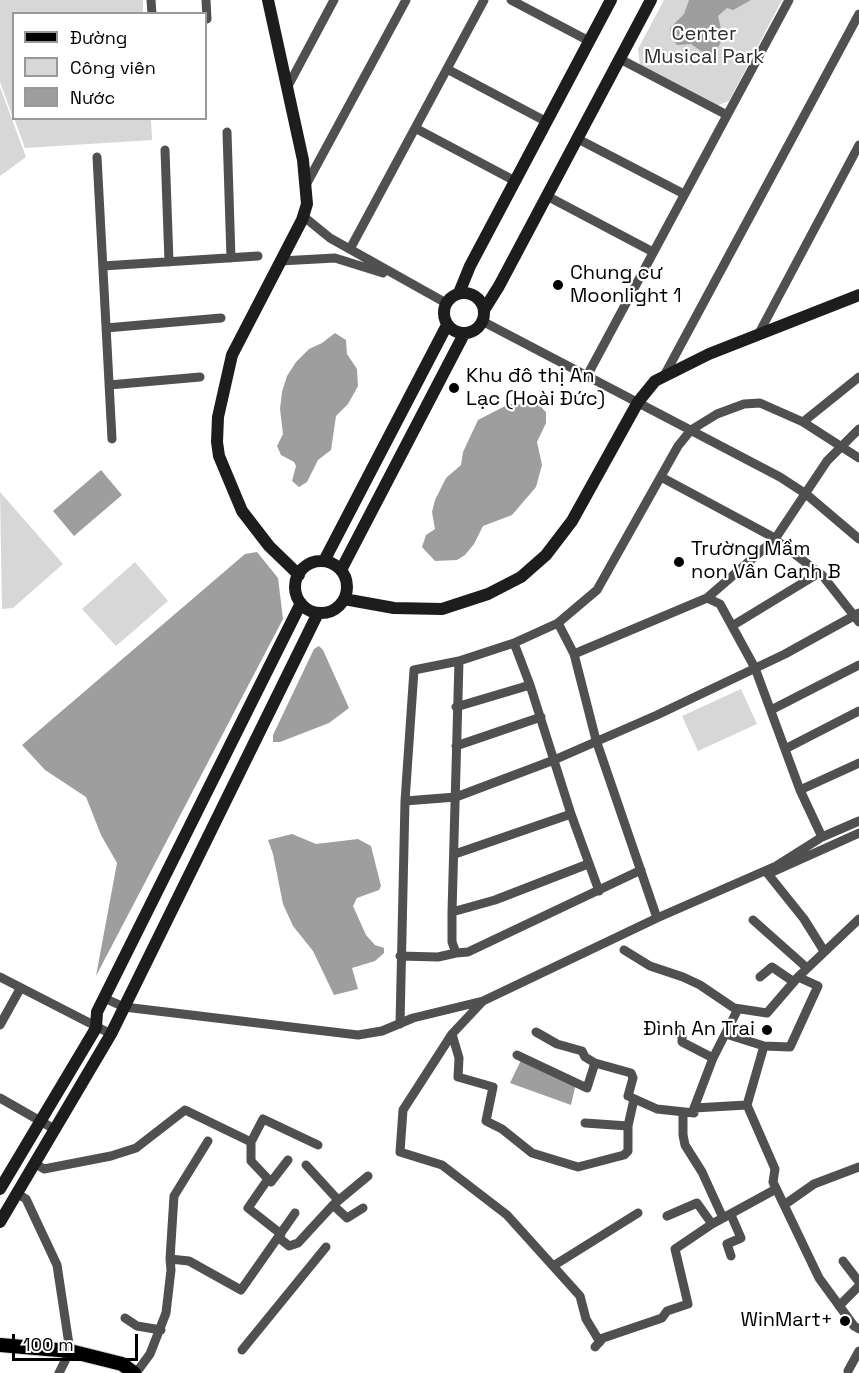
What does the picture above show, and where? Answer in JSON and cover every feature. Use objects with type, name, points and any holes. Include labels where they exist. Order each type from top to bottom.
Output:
[{"type":"main road","points":[[0,1345],[70,1351],[122,1364],[135,1373]]},
{"type":"street","points":[[268,0],[307,183],[303,216],[232,355],[220,406],[217,442],[219,456],[242,511],[269,546],[299,575]]},
{"type":"street","points":[[287,87],[334,0]]},
{"type":"street","points":[[307,183],[406,0]]},
{"type":"street","points":[[350,249],[484,0]]},
{"type":"street","points":[[511,0],[589,41]]},
{"type":"street","points":[[611,0],[470,266],[459,293],[447,303],[443,312],[447,325],[457,333],[464,334],[477,329],[651,0]]},
{"type":"street","points":[[588,374],[789,0]]},
{"type":"street","points":[[664,376],[859,14]]},
{"type":"street","points":[[620,59],[727,115]]},
{"type":"street","points":[[447,69],[547,122]]},
{"type":"street","points":[[416,128],[515,181]]},
{"type":"street","points":[[227,132],[231,258]]},
{"type":"street","points":[[578,139],[684,194]]},
{"type":"street","points":[[758,335],[859,145]]},
{"type":"street","points":[[165,150],[170,262]]},
{"type":"street","points":[[97,158],[112,439]]},
{"type":"street","points":[[547,196],[653,252]]},
{"type":"street","points":[[303,216],[322,233],[447,303]]},
{"type":"street","points":[[103,266],[258,256]]},
{"type":"street","points":[[280,261],[335,258],[394,275]]},
{"type":"street","points":[[459,293],[466,293],[477,298],[483,315],[638,402],[780,477],[806,494],[859,539]]},
{"type":"street","points":[[344,599],[394,608],[442,609],[480,598],[520,577],[546,555],[572,521],[638,402],[655,381],[758,335],[859,295]]},
{"type":"street","points":[[106,328],[221,318]]},
{"type":"street","points":[[324,561],[447,325]]},
{"type":"street","points":[[341,570],[464,334]]},
{"type":"street","points":[[109,385],[200,377]]},
{"type":"street","points":[[803,422],[859,377]]},
{"type":"street","points":[[400,1024],[405,801],[414,670],[459,661],[514,643],[558,623],[600,586],[678,446],[691,430],[717,414],[752,402],[769,406],[803,422],[859,458]]},
{"type":"street","points":[[574,654],[708,598],[775,539],[827,461],[859,429]]},
{"type":"street","points":[[405,801],[456,796],[554,760],[657,715],[858,617],[819,573],[775,539],[661,477]]},
{"type":"street","points":[[324,561],[341,570],[347,583],[344,599],[332,611],[318,613],[301,603],[296,587],[299,575],[307,566],[324,561]]},
{"type":"street","points":[[732,626],[819,573]]},
{"type":"street","points":[[708,598],[720,604],[755,668],[800,790],[822,837]]},
{"type":"street","points":[[0,1189],[96,1028],[97,1011],[301,603]]},
{"type":"street","points":[[0,1222],[22,1196],[36,1164],[111,1034],[318,613]]},
{"type":"street","points":[[558,623],[574,654],[596,740],[657,918]]},
{"type":"street","points":[[514,643],[599,891]]},
{"type":"street","points":[[456,953],[452,942],[452,912],[459,661]]},
{"type":"street","points":[[771,710],[859,665]]},
{"type":"street","points":[[456,707],[530,685]]},
{"type":"street","points":[[785,749],[859,711]]},
{"type":"street","points":[[456,746],[541,717]]},
{"type":"street","points":[[800,790],[859,763]]},
{"type":"street","points":[[455,854],[571,814]]},
{"type":"street","points":[[104,998],[124,1007],[358,1035],[382,1031],[413,1018],[483,1001],[657,918],[776,866],[822,837],[859,821]]},
{"type":"street","points":[[824,951],[804,919],[768,874],[859,833]]},
{"type":"street","points":[[452,912],[495,900],[588,864]]},
{"type":"street","points":[[400,956],[438,957],[468,952],[641,870]]},
{"type":"street","points":[[624,950],[650,966],[683,976],[738,1009],[767,1013],[796,979],[859,919]]},
{"type":"street","points":[[753,920],[807,968]]},
{"type":"street","points":[[726,1034],[765,1046],[790,1047],[818,986],[796,979],[772,967],[760,978]]},
{"type":"street","points":[[0,978],[111,1034]]},
{"type":"street","points":[[0,1024],[20,989]]},
{"type":"street","points":[[483,1001],[452,1034],[404,1110],[400,1152],[449,1169],[507,1215],[580,1296],[586,1319],[597,1344],[662,1318],[667,1311],[688,1304],[675,1249],[712,1224],[776,1189]]},
{"type":"street","points":[[536,1032],[557,1044],[582,1051],[585,1057],[595,1063],[631,1073],[633,1078],[628,1096],[657,1109],[694,1113],[713,1058],[738,1009]]},
{"type":"street","points":[[452,1034],[459,1058],[458,1077],[493,1087],[486,1121],[502,1129],[532,1153],[578,1167],[624,1155],[628,1151],[628,1125],[634,1099]]},
{"type":"street","points":[[682,1034],[682,1042],[713,1058]]},
{"type":"street","points":[[765,1046],[747,1105],[774,1169],[773,1182],[819,1278],[854,1326],[859,1329]]},
{"type":"street","points":[[517,1055],[587,1088],[595,1063]]},
{"type":"street","points":[[0,1098],[56,1130]]},
{"type":"street","points":[[694,1108],[747,1105]]},
{"type":"street","points":[[36,1164],[44,1169],[111,1156],[136,1148],[185,1110],[251,1142]]},
{"type":"street","points":[[683,1112],[685,1145],[741,1238],[727,1245],[731,1257]]},
{"type":"street","points":[[288,1160],[272,1182],[251,1161],[251,1142],[263,1119],[318,1145]]},
{"type":"street","points":[[585,1123],[628,1125]]},
{"type":"street","points":[[135,1373],[150,1354],[166,1313],[171,1270],[174,1196],[208,1142]]},
{"type":"street","points":[[306,1165],[347,1218],[363,1208]]},
{"type":"street","points":[[784,1205],[814,1184],[859,1168]]},
{"type":"street","points":[[268,1179],[248,1208],[289,1246],[298,1243],[335,1203],[368,1176]]},
{"type":"street","points":[[22,1196],[57,1265],[70,1351],[58,1373]]},
{"type":"street","points":[[667,1216],[697,1203],[712,1224]]},
{"type":"street","points":[[170,1259],[189,1262],[241,1290],[295,1213]]},
{"type":"street","points":[[553,1266],[638,1214]]},
{"type":"street","points":[[242,1350],[326,1247]]},
{"type":"street","points":[[839,1306],[859,1284],[843,1261]]},
{"type":"street","points":[[125,1318],[137,1326],[161,1330]]},
{"type":"street","points":[[848,1371],[859,1351]]},
{"type":"green space","points":[[0,0],[143,0],[143,12],[12,12],[12,115],[0,82]]},
{"type":"green space","name":"Center Musical Park","points":[[664,0],[782,0],[729,101],[716,106],[640,66],[638,49]]},
{"type":"green space","points":[[0,87],[26,157],[0,176]]},
{"type":"green space","points":[[15,120],[151,120],[152,140],[25,148]]},
{"type":"green space","points":[[0,492],[63,564],[13,608],[2,609]]},
{"type":"green space","points":[[135,562],[168,601],[116,646],[82,609]]},
{"type":"green space","points":[[741,689],[757,724],[698,751],[682,716]]},
{"type":"water","points":[[689,0],[751,0],[733,10],[727,8],[718,16],[723,38],[716,51],[708,56],[691,44],[677,45],[670,35],[670,28],[684,14]]},
{"type":"water","points":[[335,333],[346,340],[347,354],[357,369],[358,386],[348,404],[336,416],[331,450],[318,460],[307,482],[299,487],[292,481],[296,466],[294,462],[281,455],[277,446],[283,434],[280,409],[282,392],[287,376],[296,362],[309,349]]},
{"type":"water","points":[[509,404],[539,405],[546,412],[546,423],[537,442],[542,465],[536,487],[512,515],[483,526],[474,544],[465,555],[457,560],[435,561],[422,547],[426,535],[435,529],[432,512],[435,500],[446,478],[461,465],[463,452],[478,420]]},
{"type":"water","points":[[101,470],[122,495],[74,536],[53,511]]},
{"type":"water","points":[[257,552],[278,578],[283,619],[96,976],[117,863],[101,835],[86,797],[45,770],[22,745],[245,554]]},
{"type":"water","points":[[319,646],[323,650],[349,708],[329,723],[280,742],[273,742],[273,735],[314,649]]},
{"type":"water","points":[[292,834],[316,844],[358,839],[371,846],[381,886],[379,890],[357,898],[353,906],[366,935],[375,945],[384,948],[384,953],[375,961],[352,968],[358,989],[334,995],[313,951],[293,926],[283,904],[268,840]]},
{"type":"water","points":[[522,1058],[576,1083],[571,1105],[510,1083]]},
{"type":"place","name":"Chung cư Moonlight 1","points":[[558,285]]},
{"type":"place","name":"Khu đô thị An Lạc (Hoài Đức)","points":[[454,388]]},
{"type":"place","name":"Trường Mầm non Vân Canh B","points":[[679,562]]},
{"type":"place","name":"Đình An Trai","points":[[767,1030]]},
{"type":"place","name":"WinMart+","points":[[845,1321]]}]
